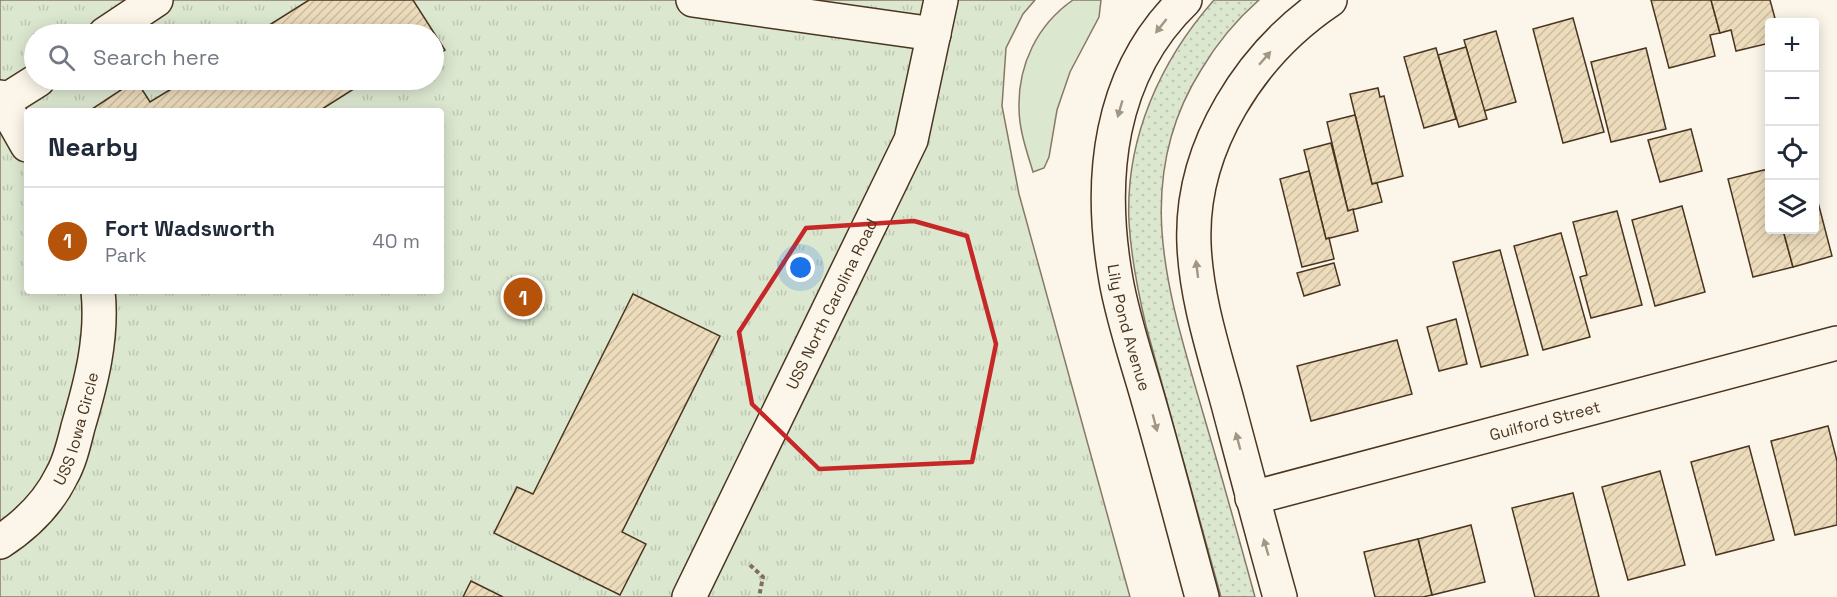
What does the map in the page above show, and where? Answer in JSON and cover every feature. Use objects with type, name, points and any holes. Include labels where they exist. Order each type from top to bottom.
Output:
[{"type":"street","points":[[120,24],[156,0]]},
{"type":"street","points":[[693,0],[934,34]]},
{"type":"street","name":"USS North Carolina Road","points":[[689,597],[911,140],[941,0]]},
{"type":"street","name":"Lily Pond Avenue","points":[[1185,0],[1160,27],[1141,55],[1130,79],[1112,139],[1107,203],[1116,282],[1129,336],[1202,597]]},
{"type":"street","points":[[1280,597],[1207,327],[1194,244],[1195,213],[1200,186],[1216,133],[1246,81],[1282,39],[1330,0]]},
{"type":"street","points":[[24,88],[2,100],[24,140]]},
{"type":"street","name":"USS Iowa Circle","points":[[0,542],[27,523],[47,499],[63,474],[88,395],[99,340],[98,294]]},
{"type":"street","name":"Guilford Street","points":[[1252,498],[1837,343]]},
{"type":"path","points":[[744,558],[763,578],[759,597]]},
{"type":"highlighted area","points":[[914,221],[967,236],[996,344],[972,462],[819,469],[752,404],[739,332],[806,228]]},
{"type":"green space","points":[[0,0],[1035,0],[1023,14],[1006,48],[1002,106],[1019,194],[1130,597],[0,597]]},
{"type":"green space","points":[[1073,0],[1101,0],[1099,17],[1070,72],[1057,110],[1049,157],[1044,168],[1033,172],[1019,116],[1022,76],[1032,47],[1040,34],[1049,21]]},
{"type":"green space","points":[[1214,0],[1259,0],[1234,24],[1213,51],[1179,112],[1167,155],[1161,197],[1163,240],[1178,326],[1255,597],[1221,597],[1146,326],[1135,274],[1129,222],[1129,191],[1133,161],[1150,103],[1177,49]]},
{"type":"building","points":[[309,0],[413,0],[428,24],[271,24]]},
{"type":"building","points":[[1651,0],[1711,0],[1720,33],[1710,35],[1715,56],[1669,68]]},
{"type":"building","points":[[1711,0],[1770,0],[1775,18],[1765,18],[1765,44],[1736,51],[1731,30],[1720,33]]},
{"type":"building","points":[[1573,18],[1604,132],[1563,143],[1533,29]]},
{"type":"building","points":[[1496,31],[1516,102],[1484,111],[1464,40]]},
{"type":"building","points":[[1466,47],[1487,119],[1459,127],[1438,55]]},
{"type":"building","points":[[1436,48],[1456,119],[1424,128],[1404,57]]},
{"type":"building","points":[[1646,48],[1666,129],[1611,142],[1591,62]]},
{"type":"building","points":[[1378,88],[1380,97],[1384,96],[1403,176],[1372,184],[1350,94]]},
{"type":"building","points":[[121,90],[142,90],[150,102],[170,90],[352,90],[324,108],[94,108]]},
{"type":"building","points":[[1355,115],[1372,184],[1377,183],[1382,202],[1348,211],[1327,122]]},
{"type":"building","points":[[1691,129],[1702,171],[1660,182],[1648,140]]},
{"type":"building","points":[[1331,143],[1348,211],[1353,209],[1358,231],[1326,239],[1304,150]]},
{"type":"building","points":[[1765,170],[1765,234],[1784,234],[1793,267],[1753,277],[1728,179]]},
{"type":"building","points":[[1309,171],[1326,239],[1329,238],[1334,259],[1302,267],[1280,179]]},
{"type":"building","points":[[1682,206],[1705,292],[1655,306],[1632,220]]},
{"type":"building","points":[[1819,206],[1832,256],[1793,267],[1784,234],[1819,234]]},
{"type":"building","points":[[1617,211],[1642,305],[1591,318],[1580,277],[1587,275],[1573,222]]},
{"type":"building","points":[[1561,233],[1590,337],[1543,350],[1514,246]]},
{"type":"building","points":[[1500,250],[1528,355],[1481,367],[1453,262]]},
{"type":"building","points":[[1334,263],[1340,285],[1304,296],[1297,273]]},
{"type":"building","points":[[633,294],[720,336],[622,532],[646,544],[620,595],[494,533],[517,487],[533,494]]},
{"type":"building","points":[[1456,319],[1467,364],[1439,371],[1427,327]]},
{"type":"building","points":[[1397,340],[1412,394],[1311,421],[1297,366]]},
{"type":"building","points":[[1828,426],[1837,461],[1837,525],[1795,535],[1771,441]]},
{"type":"building","points":[[1749,446],[1774,540],[1716,555],[1691,462]]},
{"type":"building","points":[[1660,471],[1685,565],[1628,580],[1602,487]]},
{"type":"building","points":[[1573,493],[1599,597],[1535,597],[1512,508]]},
{"type":"building","points":[[1471,525],[1485,582],[1432,595],[1418,539]]},
{"type":"building","points":[[1418,539],[1432,595],[1375,597],[1364,552]]},
{"type":"building","points":[[471,581],[503,597],[463,597]]},
{"type":"place","name":"Fort Wadsworth","points":[[523,297]]}]
